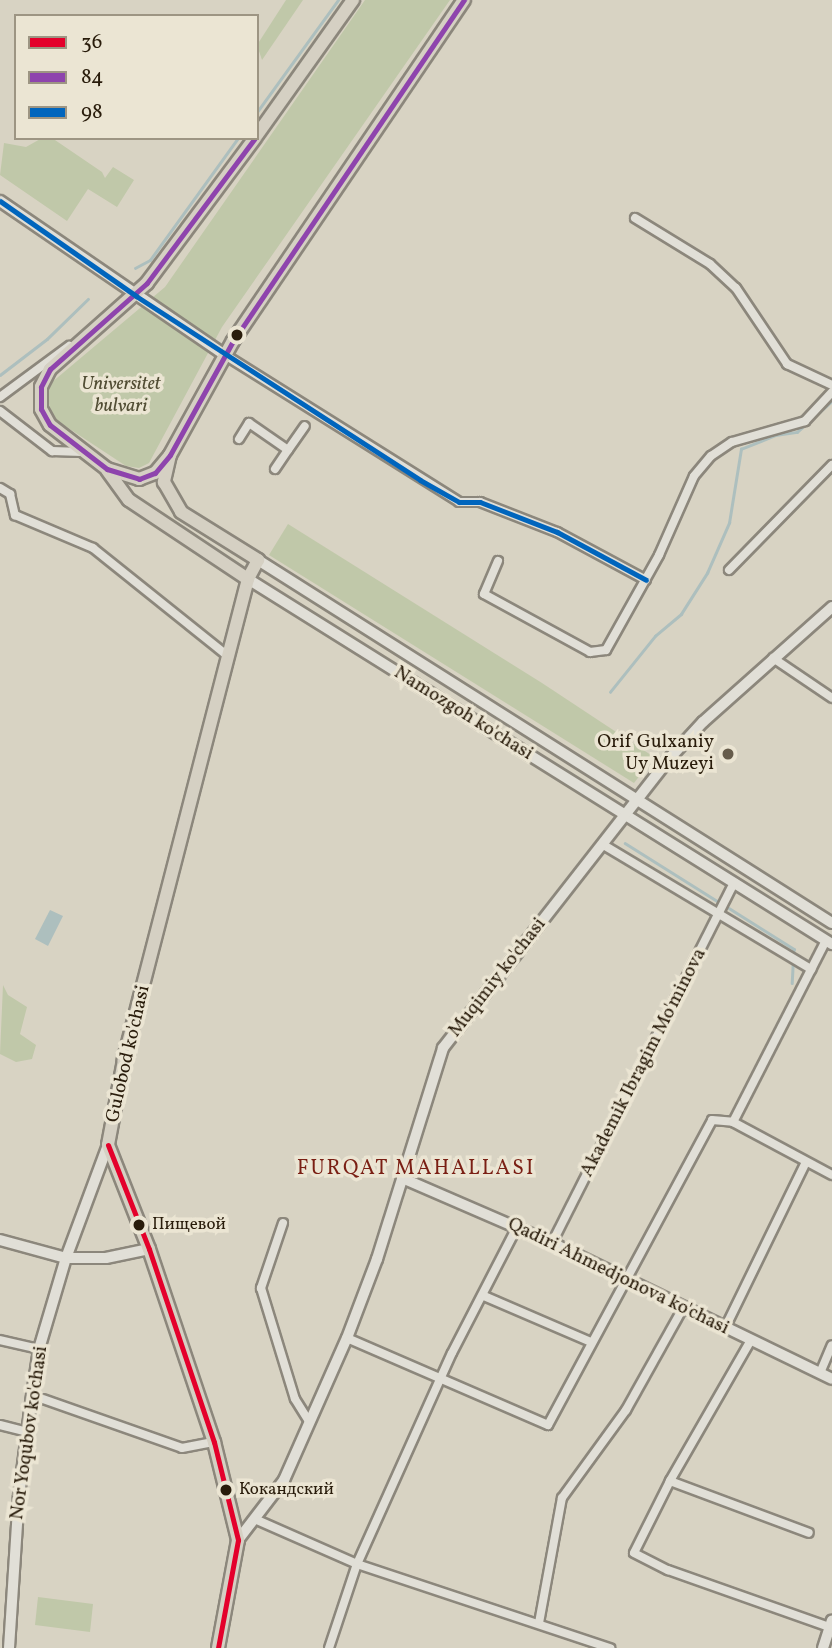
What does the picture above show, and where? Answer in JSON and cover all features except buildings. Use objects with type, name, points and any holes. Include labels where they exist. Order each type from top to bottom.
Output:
[{"type":"main road","points":[[259,132],[353,0]]},
{"type":"main road","points":[[253,140],[136,296],[50,369],[39,397],[50,425],[107,470],[139,479],[155,473],[170,456],[225,355],[464,0]]},
{"type":"main road","points":[[0,201],[225,355]]},
{"type":"main road","name":"Namozgoh ko'chasi","points":[[170,456],[164,482],[181,512],[459,690],[832,923]]},
{"type":"main road","name":"Namozgoh ko'chasi","points":[[107,470],[129,500],[248,579],[829,942]]},
{"type":"main road","name":"Gulobod ko'chasi","points":[[218,1648],[238,1540],[214,1442],[149,1249],[108,1145],[124,1060],[248,579],[258,560]]},
{"type":"main road","name":"Muqimiy ko'chasi","points":[[238,1540],[257,1520],[284,1480],[308,1420],[347,1338],[443,1048],[635,798],[703,722],[832,607]]},
{"type":"main road","points":[[447,705],[459,690]]},
{"type":"main road","name":"Nor Yoqubov ko'chasi","points":[[66,1258],[108,1145]]},
{"type":"main road","points":[[0,1240],[66,1258],[106,1258],[149,1249]]},
{"type":"street","points":[[635,218],[710,264],[736,288],[787,364],[832,385]]},
{"type":"street","points":[[0,397],[66,347],[85,340]]},
{"type":"street","points":[[225,355],[459,502],[496,508],[557,531],[646,580]]},
{"type":"street","points":[[498,561],[484,594],[598,654],[606,650],[646,580],[677,510],[711,456],[732,442],[805,421],[832,392]]},
{"type":"street","points":[[0,411],[52,451],[82,452]]},
{"type":"street","points":[[239,439],[249,423],[288,450]]},
{"type":"street","points":[[275,469],[305,426]]},
{"type":"street","points":[[729,570],[832,465]]},
{"type":"street","points":[[0,488],[10,494],[15,516],[93,548],[228,656]]},
{"type":"street","points":[[773,658],[832,698]]},
{"type":"street","points":[[602,844],[722,909],[787,957],[811,969]]},
{"type":"street","name":"Akademik Ibragim Mo'minova","points":[[552,1243],[734,882]]},
{"type":"street","points":[[733,1122],[811,969],[829,942]]},
{"type":"street","points":[[347,1338],[548,1425],[712,1120],[733,1122],[832,1175]]},
{"type":"street","points":[[725,1328],[806,1162]]},
{"type":"street","name":"Qadiri Ahmedjonova ko'chasi","points":[[402,1178],[552,1243],[832,1379]]},
{"type":"street","points":[[282,1223],[261,1288],[295,1399],[308,1420]]},
{"type":"street","points":[[329,1648],[357,1564],[517,1227]]},
{"type":"street","name":"Nor Yoqubov ko'chasi","points":[[9,1648],[28,1432],[39,1349],[66,1258]]},
{"type":"street","points":[[484,1296],[591,1342]]},
{"type":"street","points":[[539,1623],[562,1498],[626,1410],[683,1308]]},
{"type":"street","points":[[0,1340],[39,1349]]},
{"type":"street","points":[[751,1340],[670,1481],[634,1553],[668,1570],[831,1624],[823,1648]]},
{"type":"street","points":[[820,1373],[832,1345]]},
{"type":"street","name":"Nor Yoqubov ko'chasi","points":[[43,1399],[182,1448],[214,1442]]},
{"type":"street","points":[[0,1425],[28,1432]]},
{"type":"street","points":[[670,1481],[809,1533]]},
{"type":"street","points":[[257,1520],[357,1564],[610,1648]]},
{"type":"green space","points":[[286,0],[303,0],[262,60],[259,42]]},
{"type":"green space","name":"Universitet bulvari","points":[[365,0],[450,0],[222,327],[149,463],[139,468],[126,466],[53,418],[47,397],[51,383],[165,287]]},
{"type":"green space","points":[[38,140],[55,140],[102,172],[105,178],[113,167],[134,180],[117,207],[88,189],[67,221],[0,175],[4,143],[26,147]]},
{"type":"green space","points":[[288,524],[542,683],[654,757],[634,783],[269,555]]},
{"type":"green space","points":[[3,985],[8,995],[27,1007],[20,1034],[36,1045],[32,1059],[16,1062],[0,1054]]},
{"type":"green space","points":[[38,1597],[93,1604],[90,1632],[35,1625]]},
{"type":"shaded area","points":[[50,910],[63,916],[48,946],[35,939]]},
{"type":"waterway","points":[[259,109],[338,0]]},
{"type":"waterway","points":[[135,268],[150,260],[237,140]]},
{"type":"waterway","points":[[0,375],[47,339],[88,299]]},
{"type":"waterway","points":[[610,692],[655,636],[681,614],[707,573],[729,523],[741,449],[775,435],[797,432],[832,401]]},
{"type":"waterway","points":[[625,843],[717,901]]},
{"type":"waterway","points":[[729,908],[794,949],[792,983]]},
{"type":"transit line","name":"84","points":[[254,140],[147,283],[50,369],[41,387],[41,409],[50,425],[107,469],[139,479],[155,473],[170,455],[233,341],[464,0]]},
{"type":"transit line","name":"98","points":[[0,201],[136,296],[420,480],[459,502],[480,502],[557,532],[646,580]]},
{"type":"transit line","name":"36","points":[[108,1145],[149,1249],[214,1442],[238,1540],[218,1648]]},
{"type":"place","name":"Orif Gulxaniy Uy Muzeyi","points":[[728,754]]},
{"type":"place","name":"Пищевой","points":[[139,1225]]},
{"type":"place","name":"Кокандский","points":[[226,1490]]},
{"type":"district","name":"FURQAT MAHALLASI","points":[[416,1169]]}]
